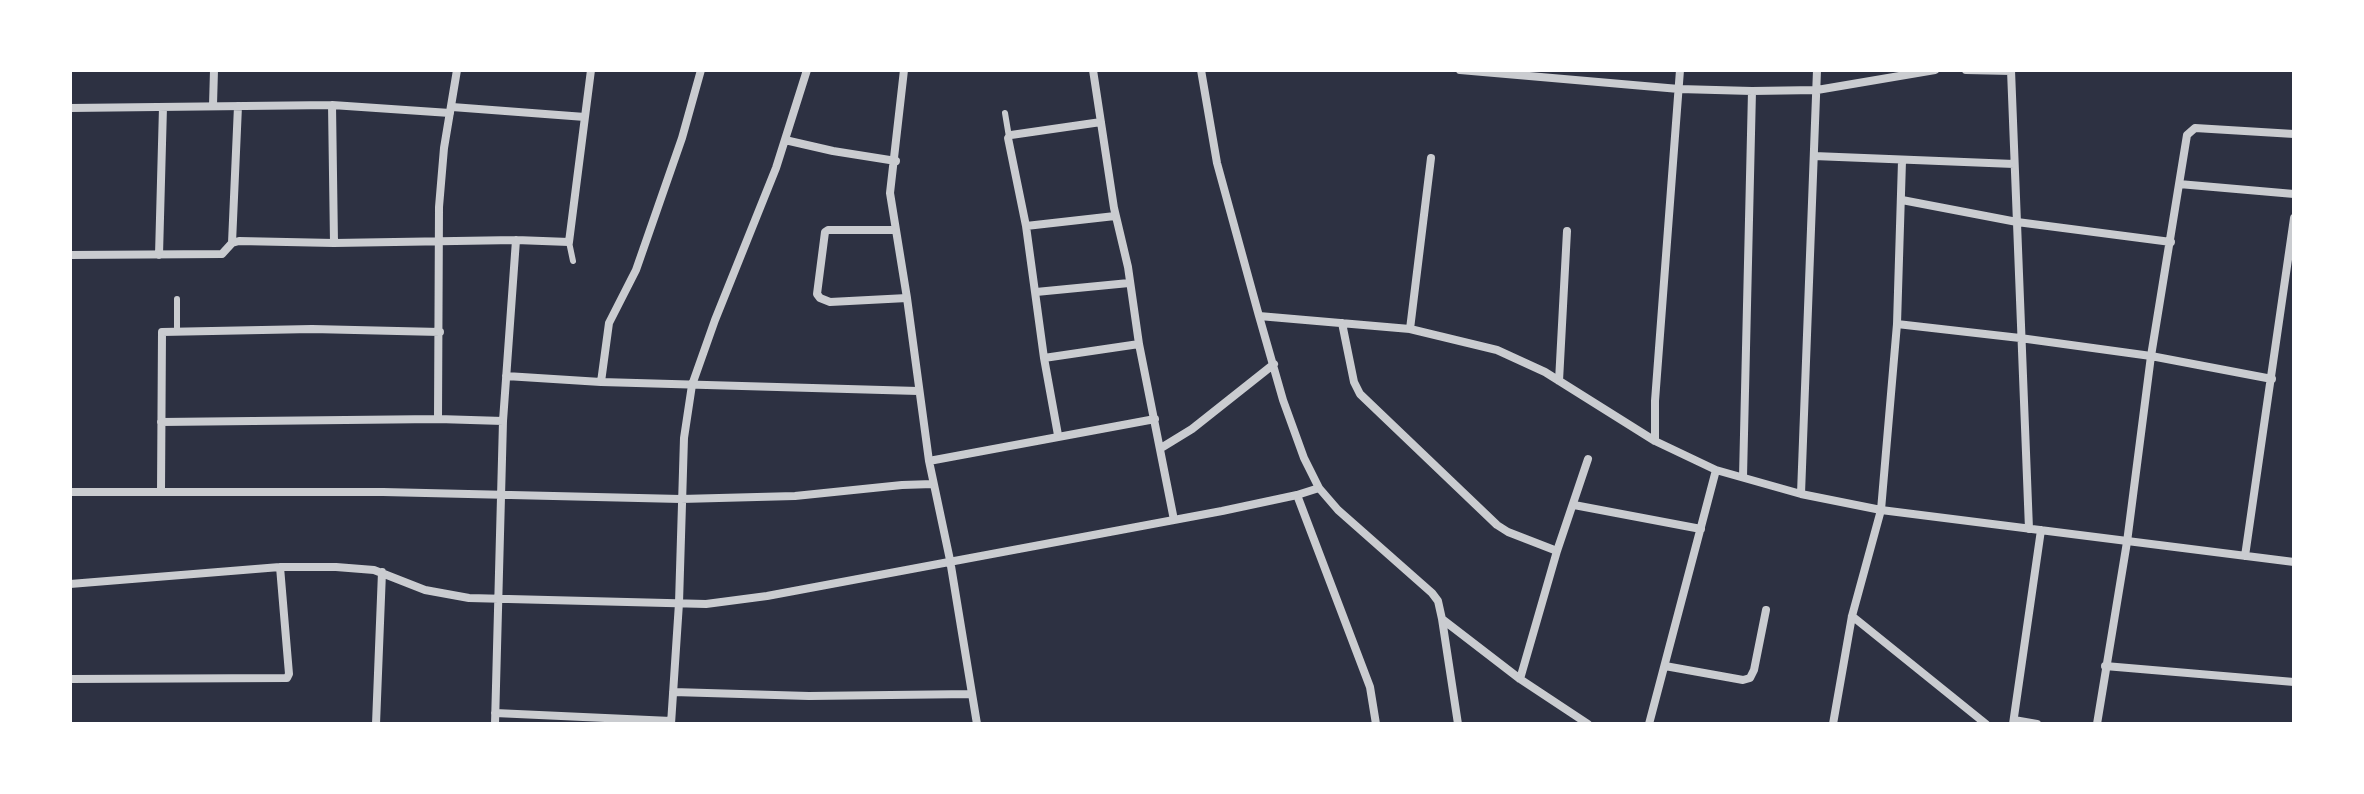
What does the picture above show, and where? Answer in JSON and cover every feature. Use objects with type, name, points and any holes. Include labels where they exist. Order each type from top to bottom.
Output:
[{"type":"street","points":[[214,70],[214,106]]},
{"type":"street","points":[[438,419],[440,185],[457,70]]},
{"type":"street","points":[[573,261],[569,242],[590,70]]},
{"type":"street","points":[[601,382],[609,323],[636,270],[701,70]]},
{"type":"street","points":[[495,713],[671,722],[680,603],[684,428],[692,385],[776,168],[807,70]]},
{"type":"street","points":[[904,70],[890,186],[929,461],[977,724]]},
{"type":"street","points":[[1094,70],[1116,216],[1174,520]]},
{"type":"street","points":[[1201,70],[1217,163],[1283,400],[1299,444],[1319,488],[1338,510],[1438,601],[1458,724]]},
{"type":"street","points":[[1460,70],[1679,90],[1752,91],[1817,90],[1935,70]]},
{"type":"street","points":[[1596,70],[1596,82]]},
{"type":"street","points":[[1655,442],[1680,70]]},
{"type":"street","points":[[1801,494],[1818,70]]},
{"type":"street","points":[[1966,70],[2011,71],[2028,529]]},
{"type":"street","points":[[1742,477],[1752,91]]},
{"type":"street","points":[[332,105],[334,242]]},
{"type":"street","points":[[70,108],[332,105],[584,117]]},
{"type":"street","points":[[70,255],[224,253],[232,242],[238,106]]},
{"type":"street","points":[[159,255],[163,107]]},
{"type":"street","points":[[1006,113],[1058,436]]},
{"type":"street","points":[[1009,136],[1101,122]]},
{"type":"street","points":[[2097,724],[2187,134],[2195,128],[2294,134]]},
{"type":"street","points":[[785,140],[896,161]]},
{"type":"street","points":[[1814,156],[2014,164]]},
{"type":"street","points":[[1410,329],[1431,158]]},
{"type":"street","points":[[1833,724],[1852,616],[1882,510],[1896,324],[1902,161]]},
{"type":"street","points":[[2179,184],[2294,194]]},
{"type":"street","points":[[1902,200],[2016,222],[2171,242]]},
{"type":"street","points":[[1026,226],[1116,216]]},
{"type":"street","points":[[2245,556],[2294,218]]},
{"type":"street","points":[[896,230],[825,232],[816,294],[830,302],[908,298]]},
{"type":"street","points":[[1559,381],[1567,231]]},
{"type":"street","points":[[495,724],[503,421],[516,240]]},
{"type":"street","points":[[232,242],[569,242]]},
{"type":"street","points":[[1036,292],[1129,283]]},
{"type":"street","points":[[177,299],[177,331]]},
{"type":"street","points":[[1260,316],[1410,329],[1498,350],[1559,381],[1655,442],[1716,470],[1801,494],[1882,510],[2294,562]]},
{"type":"street","points":[[1342,323],[1360,394],[1497,525],[1557,552]]},
{"type":"street","points":[[1896,324],[2151,356],[2272,379]]},
{"type":"street","points":[[161,492],[162,332],[440,332]]},
{"type":"street","points":[[1044,358],[1139,344]]},
{"type":"street","points":[[1161,448],[1274,364]]},
{"type":"street","points":[[506,376],[918,391]]},
{"type":"street","points":[[929,461],[1156,419]]},
{"type":"street","points":[[161,422],[503,421]]},
{"type":"street","points":[[1520,679],[1588,459]]},
{"type":"street","points":[[1649,724],[1716,470]]},
{"type":"street","points":[[70,492],[681,498],[795,496],[933,484]]},
{"type":"street","points":[[70,584],[280,567],[348,568],[382,572],[447,596],[706,604],[1174,520],[1319,488]]},
{"type":"street","points":[[1297,495],[1370,687],[1376,724]]},
{"type":"street","points":[[1574,504],[1701,529]]},
{"type":"street","points":[[2037,724],[2014,722],[2041,530]]},
{"type":"street","points":[[70,680],[287,678],[280,567]]},
{"type":"street","points":[[376,724],[382,572]]},
{"type":"street","points":[[1665,666],[1750,678],[1766,610]]},
{"type":"street","points":[[1852,616],[1986,724]]},
{"type":"street","points":[[1442,619],[1520,679],[1588,724]]},
{"type":"street","points":[[2105,666],[2294,682]]},
{"type":"street","points":[[673,692],[809,696],[972,694]]}]
